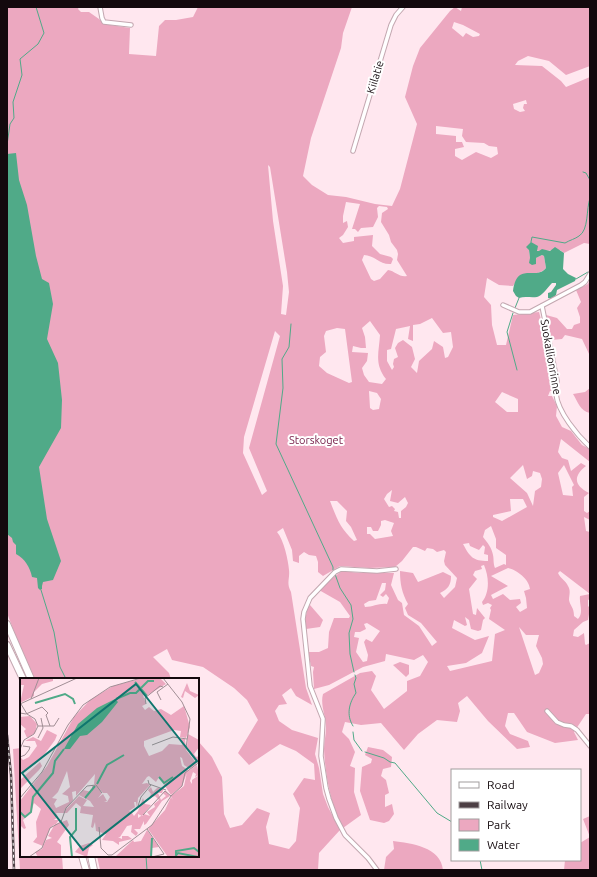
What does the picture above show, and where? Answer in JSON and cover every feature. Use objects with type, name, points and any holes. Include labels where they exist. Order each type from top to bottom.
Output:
[{"type":"highway","points":[[7,624],[31,678]]},
{"type":"highway","points":[[7,645],[23,678]]},
{"type":"highway","points":[[82,857],[86,870]]},
{"type":"highway","points":[[91,857],[94,870]]},
{"type":"street","points":[[100,7],[104,22],[131,25]]},
{"type":"street","name":"Kiilatie","points":[[353,151],[391,25],[396,15],[404,7]]},
{"type":"street","points":[[503,306],[525,313],[542,306],[581,285],[590,274]]},
{"type":"street","name":"Suokallionrinne","points":[[542,306],[557,381],[557,397],[563,412],[575,432],[590,447]]},
{"type":"street","points":[[377,870],[368,858],[345,835],[336,818],[329,799],[321,756],[323,719],[310,686],[303,620],[306,605],[310,598],[335,572],[341,569],[377,571],[396,569]]},
{"type":"street","points":[[547,711],[557,722],[572,726],[577,730],[590,746]]},
{"type":"green space","name":"Storskoget","points":[[7,7],[79,7],[78,9],[81,12],[89,12],[104,24],[130,28],[129,54],[156,56],[159,26],[165,20],[193,17],[198,7],[352,7],[343,33],[341,48],[311,138],[303,176],[312,185],[328,195],[392,206],[400,189],[417,124],[405,97],[413,66],[420,48],[450,11],[455,7],[461,11],[462,7],[590,7],[590,66],[566,75],[549,61],[528,56],[518,61],[515,65],[542,66],[561,81],[566,87],[590,77],[590,244],[584,243],[564,253],[560,250],[539,251],[529,249],[530,258],[536,258],[542,255],[544,256],[546,268],[538,273],[520,276],[513,286],[499,285],[487,278],[484,297],[491,305],[492,325],[497,345],[506,345],[513,315],[539,312],[549,351],[554,382],[554,391],[550,391],[548,396],[552,396],[557,406],[556,416],[562,427],[571,431],[582,445],[590,450],[590,462],[561,439],[558,452],[562,458],[568,460],[571,471],[581,463],[586,466],[579,474],[577,481],[584,490],[589,493],[584,497],[584,511],[587,513],[590,511],[590,520],[584,517],[586,531],[590,532],[590,594],[590,599],[588,600],[588,606],[590,608],[588,620],[583,622],[574,630],[573,636],[578,637],[584,633],[585,644],[590,643],[590,714],[586,714],[574,732],[578,740],[555,743],[527,732],[514,713],[508,713],[505,726],[510,734],[528,741],[530,747],[517,749],[488,721],[467,696],[458,703],[460,711],[457,722],[437,720],[418,734],[404,750],[381,723],[361,725],[345,722],[342,732],[349,739],[355,752],[350,766],[355,768],[354,792],[361,815],[343,828],[335,811],[327,779],[324,749],[326,728],[322,702],[323,694],[360,673],[372,671],[376,676],[371,690],[384,709],[407,691],[407,681],[420,676],[428,662],[423,655],[414,660],[386,654],[385,661],[363,667],[329,685],[314,689],[314,667],[311,666],[308,652],[319,652],[328,648],[329,632],[334,618],[349,618],[350,616],[340,602],[319,590],[342,571],[360,573],[394,573],[391,585],[398,600],[402,603],[404,615],[419,626],[432,646],[437,642],[421,623],[408,615],[405,608],[408,604],[404,596],[400,580],[400,571],[413,573],[418,582],[443,572],[451,576],[448,586],[440,593],[444,598],[455,587],[457,578],[445,565],[444,561],[446,552],[444,550],[437,552],[433,549],[427,548],[425,551],[416,547],[413,547],[395,567],[369,568],[340,566],[323,576],[318,572],[318,562],[316,556],[309,555],[304,552],[299,556],[299,563],[293,561],[292,550],[283,528],[277,532],[284,545],[288,561],[288,581],[306,688],[312,705],[296,696],[291,688],[282,695],[287,704],[279,705],[275,711],[279,721],[292,730],[318,738],[315,754],[323,794],[340,830],[319,853],[318,870],[100,870],[97,857],[199,857],[199,742],[212,757],[222,777],[224,814],[230,828],[242,825],[257,808],[270,813],[266,827],[269,844],[289,849],[296,841],[300,808],[293,794],[304,778],[315,780],[314,764],[296,751],[280,744],[249,765],[238,753],[258,720],[247,700],[234,688],[203,667],[172,660],[167,649],[153,657],[169,673],[171,678],[32,678],[7,613]],"holes":[[[454,22],[480,34],[479,36],[473,37],[466,33],[463,37],[452,28]],[[526,100],[527,104],[524,104],[523,108],[525,111],[520,112],[514,109],[513,104]],[[436,126],[463,129],[462,136],[466,142],[484,143],[489,146],[497,147],[498,154],[491,158],[476,152],[462,160],[455,156],[455,149],[464,147],[462,142],[456,142],[456,136],[436,134]],[[268,165],[270,167],[289,292],[286,315],[281,314],[283,286],[273,221]],[[346,202],[360,204],[352,229],[355,229],[358,232],[361,228],[373,227],[378,217],[377,208],[379,206],[387,207],[388,209],[382,213],[381,222],[389,235],[391,242],[397,250],[397,260],[407,276],[402,276],[388,270],[380,279],[374,281],[371,279],[362,260],[364,255],[368,255],[387,264],[391,264],[393,259],[380,254],[372,246],[373,235],[354,237],[354,241],[343,243],[339,238],[348,227],[347,221],[343,223]],[[432,318],[443,333],[451,332],[453,347],[448,357],[445,358],[443,347],[434,341],[432,349],[419,361],[417,373],[411,367],[415,359],[412,347],[403,340],[398,343],[395,348],[398,357],[394,359],[394,367],[392,370],[387,361],[387,350],[391,349],[396,329],[410,326],[408,339],[413,341],[413,325],[420,324]],[[370,321],[380,335],[378,358],[382,374],[386,379],[382,384],[369,382],[364,375],[362,368],[367,361],[368,353],[352,352],[353,346],[366,348],[362,328]],[[337,328],[345,329],[352,382],[349,383],[327,373],[319,366],[320,357],[326,352],[324,336],[326,331]],[[275,331],[280,336],[249,448],[267,491],[262,495],[243,453],[244,437]],[[369,391],[377,393],[381,399],[379,409],[373,410],[370,408]],[[502,392],[518,399],[518,412],[507,412],[495,402]],[[523,465],[527,479],[532,476],[533,471],[540,473],[542,479],[541,487],[535,491],[533,506],[527,493],[510,478]],[[564,465],[574,485],[572,487],[573,496],[563,495],[558,473]],[[392,490],[390,501],[398,503],[405,497],[408,503],[401,511],[401,518],[399,518],[398,512],[394,511],[395,509],[392,506],[389,507],[384,499]],[[510,499],[523,499],[527,507],[502,521],[493,517],[493,515],[511,511]],[[330,501],[337,501],[347,511],[346,521],[351,527],[357,540],[354,541],[342,527]],[[385,520],[394,523],[391,531],[393,536],[375,539],[370,534],[367,534],[367,527],[371,527],[373,531],[378,531],[381,521]],[[491,526],[496,539],[496,548],[506,555],[506,565],[504,564],[495,568],[492,552],[483,537],[485,530]],[[469,543],[470,546],[479,550],[483,545],[485,547],[484,554],[488,555],[488,561],[475,559],[463,544]],[[484,565],[488,584],[485,598],[482,602],[483,605],[488,603],[492,605],[490,608],[489,619],[505,630],[495,634],[492,661],[450,671],[447,666],[466,663],[482,653],[489,636],[475,640],[452,628],[454,620],[465,626],[467,625],[465,617],[469,620],[471,629],[478,631],[481,630],[483,620],[485,618],[477,608],[476,615],[473,614],[469,589],[477,579],[473,575],[475,571],[482,569],[481,566]],[[508,568],[525,578],[530,589],[524,591],[527,608],[520,612],[516,607],[521,603],[520,599],[510,600],[503,594],[493,599],[491,595],[508,586],[491,576]],[[560,571],[590,594],[580,596],[581,614],[578,619],[574,616],[569,600],[570,591],[566,583],[559,575],[558,573]],[[382,583],[386,583],[385,590],[380,595],[383,597],[386,594],[389,598],[387,604],[365,607],[364,604],[369,601],[376,600]],[[367,623],[380,631],[372,642],[366,639],[364,642],[368,655],[367,661],[363,662],[356,652],[359,638],[354,637],[355,632],[360,632],[366,629],[364,624]],[[519,627],[526,635],[539,635],[536,646],[542,658],[543,664],[539,673],[535,675]]]},
{"type":"green space","points":[[590,279],[590,356],[582,339],[565,335],[562,339],[551,340],[546,315],[557,318],[567,329],[572,329],[574,325],[580,323],[577,308],[581,302],[576,290],[588,284]]},
{"type":"green space","points":[[590,388],[590,413],[582,408],[573,394],[585,392]]},
{"type":"green space","points":[[310,605],[323,620],[320,627],[306,629],[305,620],[308,606]]},
{"type":"green space","points":[[400,662],[409,665],[409,674],[406,677],[393,665]]},
{"type":"green space","points":[[368,747],[383,750],[392,757],[391,767],[383,769],[381,776],[386,780],[389,793],[385,795],[385,807],[392,804],[394,814],[389,821],[384,823],[370,820],[360,791],[362,767],[371,763],[372,759],[365,755]]},
{"type":"green space","points":[[20,748],[20,857],[62,857],[63,870],[20,870],[13,749]]},
{"type":"green space","points":[[590,816],[590,837],[583,819]]},
{"type":"green space","points":[[590,837],[590,870],[564,870],[565,861],[581,861],[581,842]]},
{"type":"green space","points":[[393,841],[416,845],[431,851],[441,862],[443,870],[384,870],[386,857],[394,849]]},
{"type":"water","points":[[16,153],[19,180],[27,205],[36,256],[42,279],[49,283],[53,304],[47,339],[58,363],[62,400],[61,428],[39,467],[47,519],[61,561],[53,580],[43,582],[42,589],[40,590],[38,588],[37,578],[32,577],[27,564],[16,554],[16,545],[12,538],[7,534],[7,154]]},
{"type":"water","points":[[531,242],[538,246],[537,251],[542,249],[550,251],[555,247],[564,253],[563,269],[568,274],[576,278],[575,281],[557,290],[556,295],[552,299],[548,298],[548,293],[551,292],[556,283],[552,283],[537,297],[519,298],[513,291],[518,277],[527,273],[537,273],[546,268],[544,256],[542,255],[536,258],[536,264],[532,265],[529,263],[529,250],[526,247]]},
{"type":"waterway","points":[[7,145],[10,124],[14,118],[13,102],[22,75],[20,59],[38,44],[44,33],[36,7]]},
{"type":"waterway","points":[[583,172],[586,173],[590,180]]},
{"type":"waterway","points":[[531,242],[532,237],[565,243],[579,236],[586,224],[590,198]]},
{"type":"waterway","points":[[576,279],[588,272]]},
{"type":"waterway","points":[[515,308],[519,298]]},
{"type":"waterway","points":[[513,313],[507,332],[517,370]]},
{"type":"waterway","points":[[291,324],[289,347],[282,359],[283,388],[276,444],[333,567],[333,570]]},
{"type":"waterway","points":[[335,574],[340,588],[351,605],[353,619],[349,633],[350,654],[354,672]]},
{"type":"waterway","points":[[41,590],[54,632],[60,667],[66,678]]},
{"type":"waterway","points":[[353,726],[349,709],[356,693],[354,684],[356,678],[355,675]]},
{"type":"waterway","points":[[353,732],[354,740],[362,751]]},
{"type":"waterway","points":[[365,752],[395,763],[437,813],[451,821]]},
{"type":"waterway","points":[[146,857],[147,870]]},
{"type":"waterway","points":[[480,861],[482,870]]},
{"type":"railway","points":[[7,735],[11,775],[14,870]]}]
